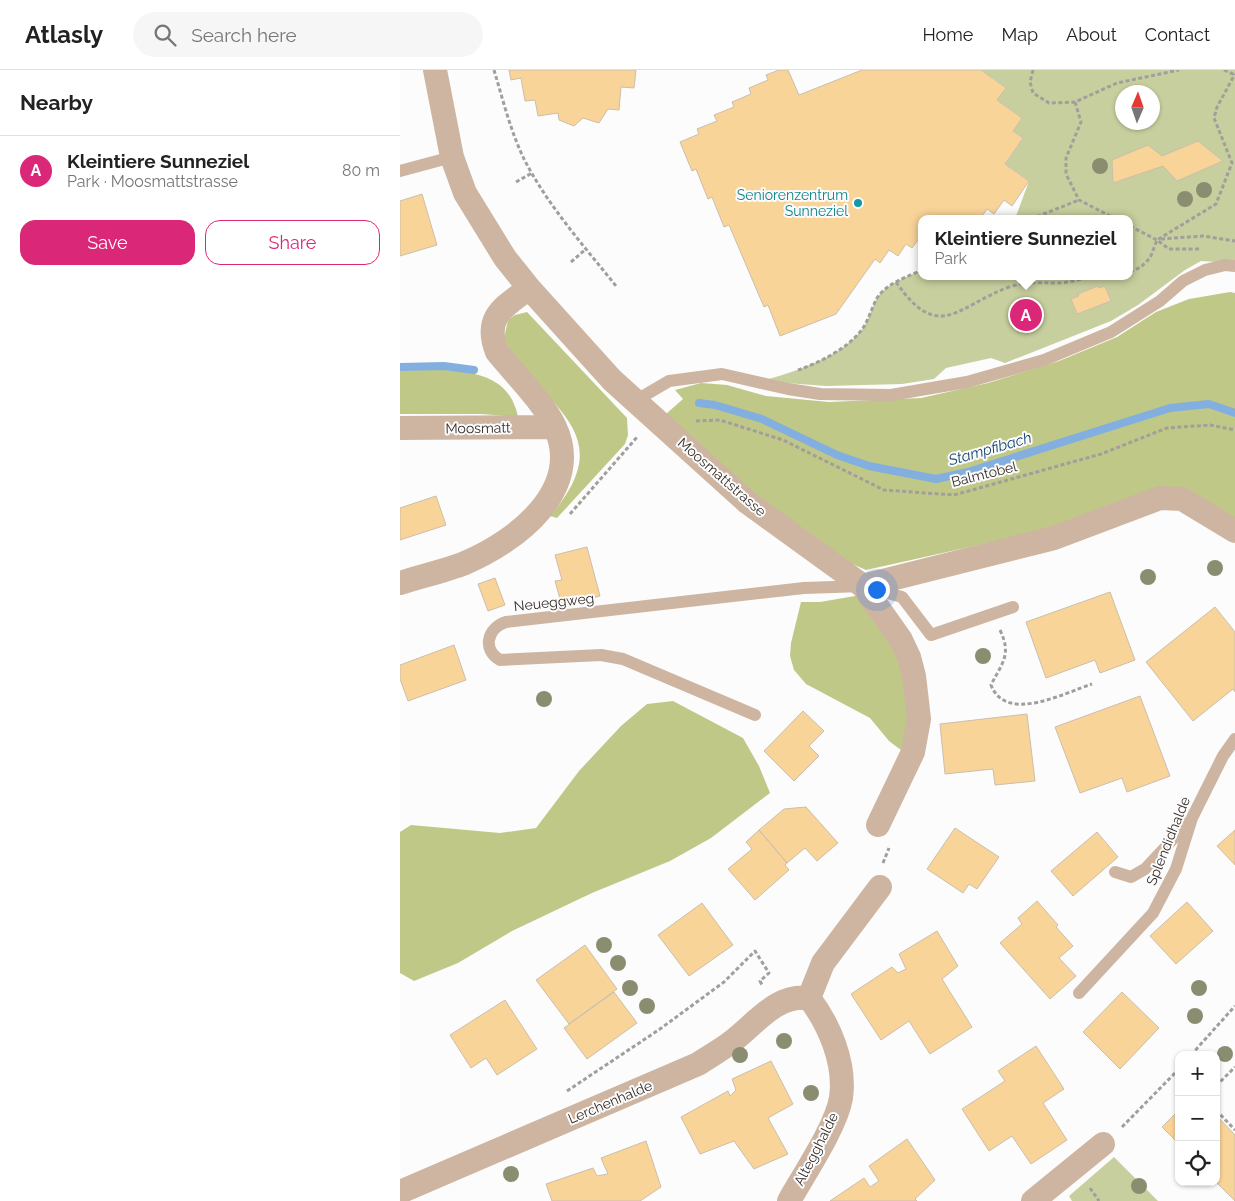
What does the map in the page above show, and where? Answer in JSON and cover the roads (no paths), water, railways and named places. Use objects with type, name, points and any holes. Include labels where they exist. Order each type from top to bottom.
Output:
[{"type":"street","name":"Moosmattstrasse","points":[[434,70],[452,157],[465,193],[504,258],[612,380],[747,502],[863,586],[901,640],[909,657],[919,709],[913,752],[878,825]]},
{"type":"street","points":[[400,583],[466,562],[496,546],[544,507],[561,477],[562,455],[555,427],[497,352],[493,342],[494,320],[500,312],[529,288]]},
{"type":"street","name":"Moosmatt","points":[[400,428],[555,427]]},
{"type":"street","points":[[863,586],[1054,538],[1160,498],[1182,499],[1235,531]]},
{"type":"street","points":[[809,998],[823,963],[880,878]]},
{"type":"street","name":"Lerchenhalde","points":[[400,1192],[698,1064],[732,1042],[776,1004],[795,996],[809,998]]},
{"type":"street","name":"Altegghalde","points":[[790,1201],[826,1135],[841,1098],[841,1068],[824,1018],[809,998]]},
{"type":"street","points":[[1033,1201],[1103,1144]]},
{"type":"lane","points":[[400,171],[452,157]]},
{"type":"lane","points":[[635,401],[669,381],[722,374],[763,384],[820,394],[891,395],[967,382],[1044,360],[1111,332],[1160,301],[1183,281],[1205,270],[1225,265],[1235,266]]},
{"type":"lane","points":[[863,586],[902,597],[931,635],[1013,607]]},
{"type":"lane","name":"Neueggweg","points":[[755,715],[623,659],[601,655],[500,660],[492,656],[489,649],[492,630],[506,622],[804,588],[863,586]]},
{"type":"lane","name":"Splendidhalde","points":[[1079,993],[1153,914],[1176,869],[1192,818],[1223,756],[1235,738]]},
{"type":"lane","points":[[1115,872],[1131,877],[1145,869],[1192,818]]},
{"type":"waterway","name":"Stampfibach","points":[[400,367],[444,366],[474,370]]},
{"type":"waterway","name":"Stampfibach","points":[[699,403],[715,405],[762,419],[837,455],[869,466],[936,479],[968,472],[1170,408],[1209,404],[1235,413]]},
{"type":"place","name":"Seniorenzentrum Sunneziel","points":[[858,203]]},
{"type":"place","name":"Kleintiere Sunneziel","points":[[1026,315]]}]
